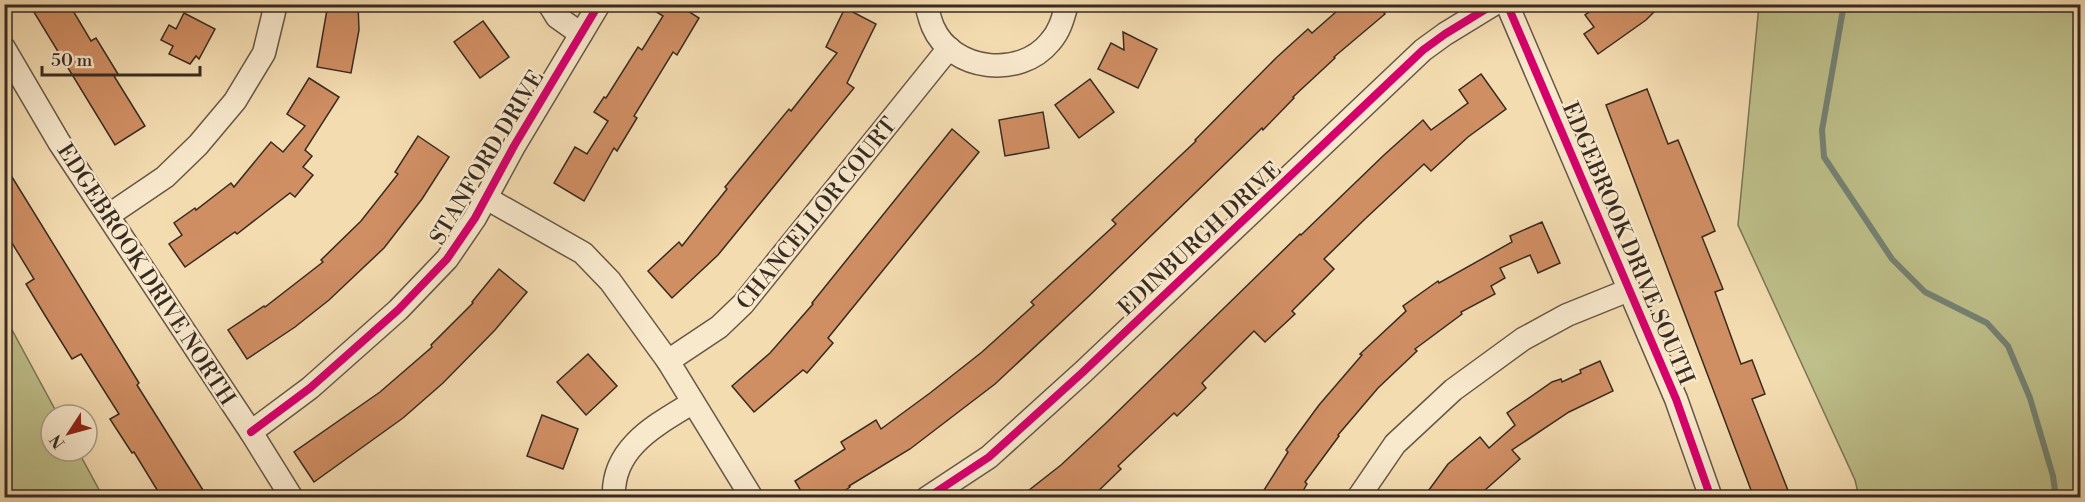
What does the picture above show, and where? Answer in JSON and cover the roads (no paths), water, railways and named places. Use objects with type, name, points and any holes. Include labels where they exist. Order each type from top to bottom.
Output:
[{"type":"street","points":[[109,216],[165,177],[198,145],[235,101],[264,53],[274,4]]},
{"type":"street","points":[[549,4],[557,17],[581,34]]},
{"type":"street","name":"STANFORD DRIVE","points":[[251,432],[310,388],[398,310],[447,259],[475,218],[514,146],[599,4]]},
{"type":"street","points":[[926,4],[933,28],[949,48],[968,60],[989,66],[1011,65],[1032,57],[1049,43],[1061,25],[1067,4]]},
{"type":"street","name":"EDINBURGH DRIVE","points":[[927,498],[998,450],[1423,50],[1494,4]]},
{"type":"street","name":"EDGEBROOK DRIVE SOUTH","points":[[1507,4],[1676,399],[1711,498]]},
{"type":"street","name":"EDGEBROOK DRIVE NORTH","points":[[4,48],[59,142],[251,432],[292,498]]},
{"type":"street","name":"CHANCELLOR COURT","points":[[668,361],[718,327],[743,304],[949,48]]},
{"type":"street","points":[[486,198],[583,254],[610,281],[668,361],[752,498]]},
{"type":"street","points":[[1358,498],[1395,444],[1453,390],[1523,339],[1567,315],[1629,290]]},
{"type":"street","points":[[614,498],[616,474],[629,449],[653,427],[692,403]]},
{"type":"waterway","points":[[1844,4],[1822,130],[1824,157],[1892,259],[1925,292],[1987,323],[2008,346],[2030,398],[2053,476],[2056,498]]}]
